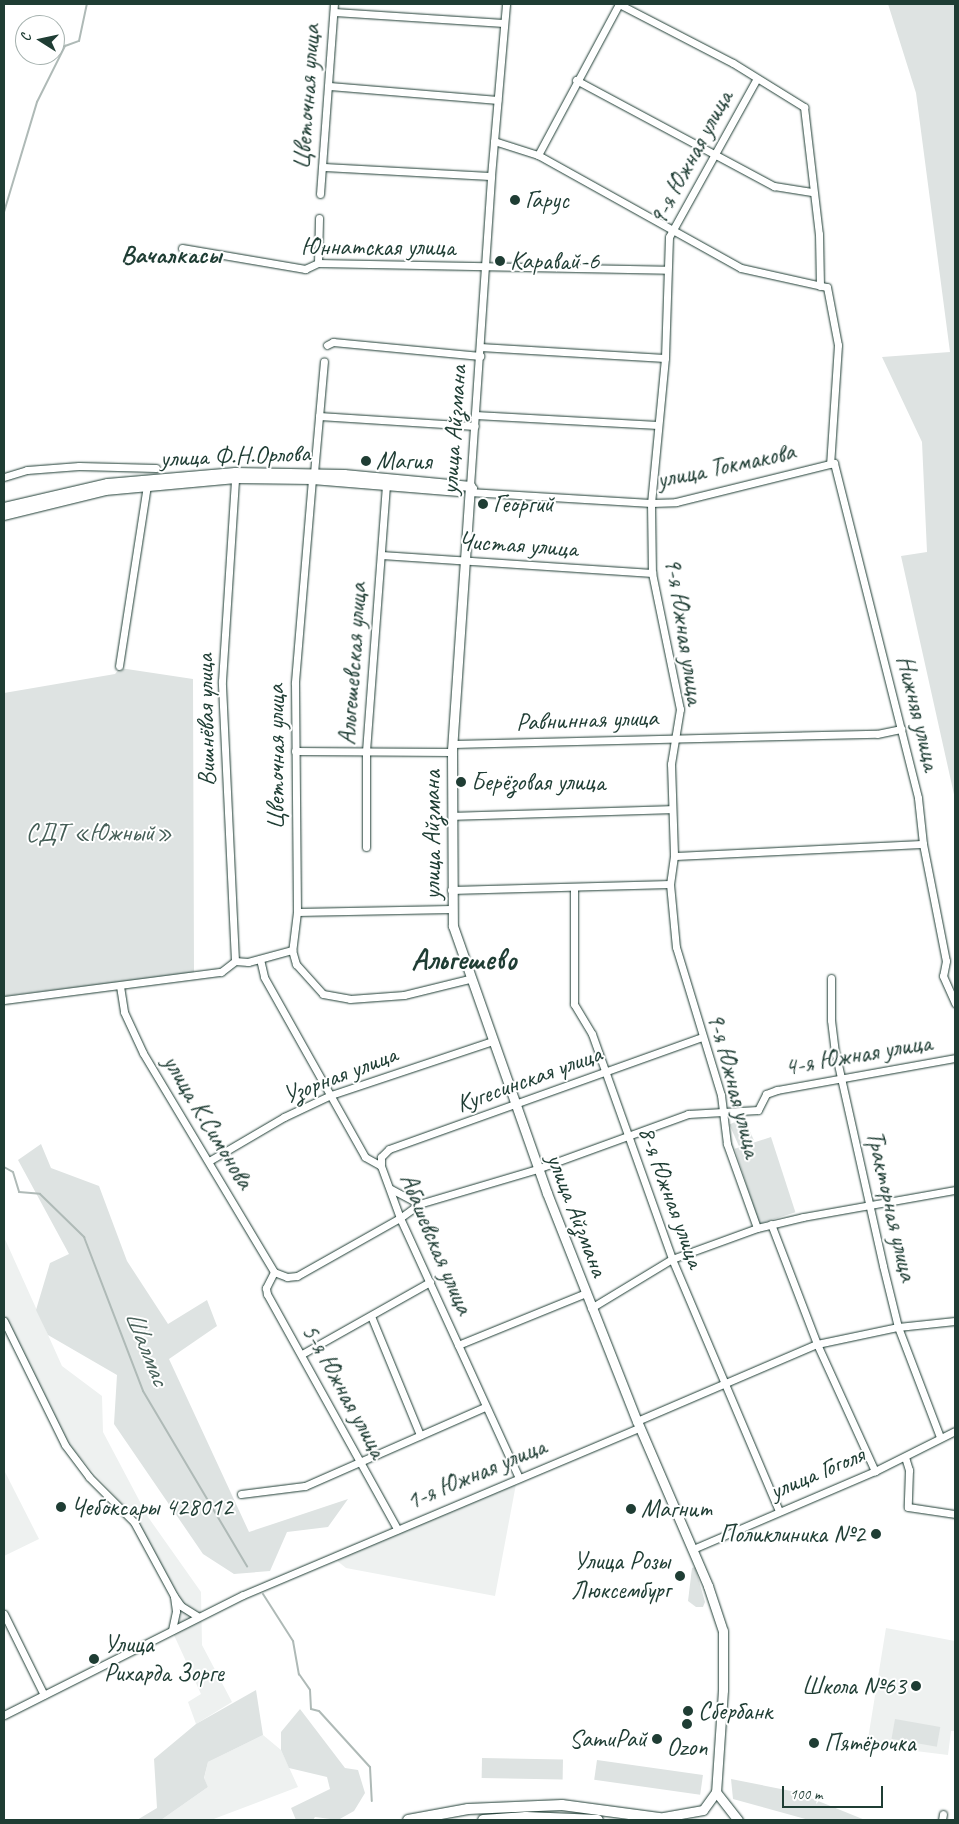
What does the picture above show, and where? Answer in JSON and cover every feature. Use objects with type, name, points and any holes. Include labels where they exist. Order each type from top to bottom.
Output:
[{"type":"main road","points":[[408,1820],[468,1809],[562,1805],[674,1820]]},
{"type":"main road","points":[[483,1820],[526,1817],[598,1820]]},
{"type":"street","name":"Цветочная улица","points":[[320,194],[330,86],[334,4]]},
{"type":"street","name":"улица Айзмана","points":[[506,4],[491,176],[472,489],[452,748],[451,909],[453,926],[469,979],[538,1169],[591,1308],[721,1618],[723,1690],[716,1792]]},
{"type":"street","points":[[538,155],[576,80],[619,4],[733,63],[756,80]]},
{"type":"street","points":[[334,12],[504,23]]},
{"type":"street","points":[[576,80],[774,186],[812,192]]},
{"type":"street","name":"Нижняя улица","points":[[756,80],[800,101],[804,106],[823,287],[838,345],[832,463],[918,798],[922,844],[946,961],[943,976],[955,1003]]},
{"type":"street","name":"9-я Южная улица","points":[[756,80],[673,230],[668,246],[665,358],[651,503],[652,573],[679,702],[674,738],[672,809],[674,856],[670,884],[678,961],[721,1095],[727,1144],[757,1228]]},
{"type":"street","points":[[330,86],[497,100]]},
{"type":"street","points":[[494,141],[538,155],[751,272],[823,287]]},
{"type":"street","points":[[323,167],[491,176]]},
{"type":"street","points":[[318,263],[319,218]]},
{"type":"street","name":"Юннатская улица","points":[[182,248],[297,269],[305,269],[318,263],[667,270]]},
{"type":"street","points":[[327,344],[480,356]]},
{"type":"street","points":[[480,347],[665,358]]},
{"type":"street","name":"Цветочная улица","points":[[292,950],[297,912],[294,683],[324,361]]},
{"type":"street","points":[[476,415],[658,425]]},
{"type":"street","points":[[319,416],[475,426]]},
{"type":"street","name":"улица Токмакова","points":[[472,489],[651,503],[676,502],[832,463]]},
{"type":"street","points":[[4,477],[27,470],[79,466],[153,479],[119,666]]},
{"type":"street","name":"улица Ф.Н.Орлова","points":[[4,507],[82,488],[153,479],[244,472],[472,489]]},
{"type":"street","name":"улица Ф.Н.Орлова","points":[[4,515],[72,496],[153,479],[313,476],[386,484],[472,489]]},
{"type":"street","name":"Вишнёвая улица","points":[[234,962],[222,681],[235,478]]},
{"type":"street","name":"Альгешевская улица","points":[[366,847],[366,751],[386,484]]},
{"type":"street","name":"Чистая улица","points":[[381,555],[652,573]]},
{"type":"street","name":"Равнинная улица","points":[[295,751],[366,751],[674,738],[878,734],[901,729]]},
{"type":"street","points":[[452,816],[672,809]]},
{"type":"street","points":[[674,856],[922,844]]},
{"type":"street","points":[[451,890],[670,884]]},
{"type":"street","name":"8-я Южная улица","points":[[574,887],[574,1004],[592,1034],[672,1259],[779,1511]]},
{"type":"street","points":[[297,912],[451,909]]},
{"type":"street","points":[[4,1000],[221,972],[234,962],[260,959],[292,950],[296,964],[311,984],[322,994],[350,999],[404,995],[469,979]]},
{"type":"street","name":"Абашевская улица","points":[[260,959],[264,977],[365,1157],[381,1166],[400,1218],[518,1476]]},
{"type":"street","name":"Тракторная улица","points":[[831,978],[830,1020],[869,1205],[898,1328],[940,1437]]},
{"type":"street","name":"улица К.Симонова","points":[[120,986],[129,1025],[274,1272]]},
{"type":"street","name":"Кугесинская улица","points":[[381,1166],[381,1157],[389,1149],[515,1106],[701,1037]]},
{"type":"street","name":"Узорная улица","points":[[209,1161],[284,1117],[331,1095],[492,1041]]},
{"type":"street","name":"4-я Южная улица","points":[[274,1272],[286,1277],[297,1276],[400,1218],[419,1204],[538,1169],[688,1114],[758,1110],[770,1092],[955,1058]]},
{"type":"street","points":[[391,1189],[419,1204]]},
{"type":"street","points":[[591,1308],[672,1259],[757,1228],[955,1190]]},
{"type":"street","points":[[771,1224],[818,1344],[875,1471]]},
{"type":"street","name":"5-я Южная улица","points":[[274,1272],[266,1288],[267,1294],[302,1354],[397,1530]]},
{"type":"street","points":[[302,1354],[430,1282]]},
{"type":"street","points":[[458,1345],[586,1293]]},
{"type":"street","points":[[372,1316],[420,1435]]},
{"type":"street","points":[[4,1321],[64,1445],[89,1477],[134,1522],[174,1596],[181,1606],[197,1616]]},
{"type":"street","name":"1-я Южная улица","points":[[171,1630],[197,1616],[327,1558],[397,1530],[639,1424],[724,1383],[818,1344],[898,1328],[955,1321]]},
{"type":"street","points":[[241,1494],[305,1486],[485,1407]]},
{"type":"street","name":"улица Гоголя","points":[[693,1549],[875,1471],[955,1431]]},
{"type":"street","points":[[905,1457],[909,1470],[908,1507],[955,1514]]},
{"type":"street","points":[[4,1715],[171,1630],[176,1611],[174,1596]]},
{"type":"street","points":[[4,1614],[44,1695]]},
{"type":"street","points":[[659,1817],[703,1810],[711,1803],[716,1792],[738,1820]]},
{"type":"shaded area","points":[[4,1237],[62,1366],[102,1396],[103,1432],[148,1517],[201,1592],[202,1645],[232,1702],[196,1724],[188,1702],[201,1694],[173,1633],[180,1614],[138,1521],[68,1444],[4,1318]]},
{"type":"shaded area","points":[[4,1470],[39,1539],[4,1556]]},
{"type":"shaded area","points":[[516,1484],[495,1596],[346,1568],[336,1560]]},
{"type":"shaded area","name":"Школа №63","points":[[886,1628],[955,1641],[955,1731],[951,1731],[948,1755],[867,1745]]},
{"type":"shaded area","points":[[263,1735],[281,1750],[298,1787],[211,1820],[161,1820],[208,1787],[204,1779],[208,1762]]},
{"type":"green space","points":[[888,4],[955,4],[955,799],[901,556],[927,552],[922,442],[882,357],[950,352],[916,93]]},
{"type":"green space","name":"СДТ «Южный»","points":[[120,668],[193,679],[194,973],[4,996],[4,693],[115,674]]},
{"type":"green space","points":[[744,1118],[754,1140],[739,1146],[729,1125]]},
{"type":"green space","points":[[771,1137],[795,1212],[759,1224],[735,1149]]},
{"type":"green space","points":[[41,1144],[51,1168],[99,1186],[127,1261],[168,1324],[207,1300],[217,1326],[169,1359],[249,1532],[348,1499],[328,1527],[287,1532],[270,1571],[234,1574],[203,1554],[114,1424],[117,1375],[48,1335],[36,1310],[50,1263],[69,1254],[18,1160]]},
{"type":"green space","points":[[695,1567],[705,1602],[703,1607],[696,1607],[688,1601],[692,1568]]},
{"type":"green space","points":[[256,1690],[263,1735],[208,1762],[204,1778],[208,1787],[161,1820],[137,1820],[157,1808],[154,1759],[196,1724]]},
{"type":"green space","points":[[300,1709],[345,1768],[358,1770],[365,1793],[354,1811],[338,1820],[315,1817],[313,1820],[296,1820],[291,1808],[330,1789],[327,1777],[289,1768],[281,1750],[281,1732]]},
{"type":"green space","points":[[895,1719],[940,1727],[937,1747],[892,1739]]},
{"type":"green space","points":[[482,1758],[563,1759],[563,1779],[482,1778]]},
{"type":"green space","points":[[597,1760],[703,1775],[700,1795],[594,1780]]},
{"type":"green space","points":[[731,1779],[796,1792],[865,1820],[809,1820],[733,1799]]},
{"type":"waterway","name":"Шалмас","points":[[4,212],[37,102],[65,46],[79,41],[87,4]]},
{"type":"waterway","name":"Шалмас","points":[[4,1167],[13,1172],[19,1192],[40,1194],[84,1237],[143,1391],[247,1566]]},
{"type":"waterway","name":"Шалмас","points":[[263,1594],[293,1641],[299,1674],[310,1690],[311,1709],[319,1711],[370,1767],[372,1801]]},
{"type":"place","name":"Гарус","points":[[515,200]]},
{"type":"place","name":"Каравай-6","points":[[500,261]]},
{"type":"place","name":"Магия","points":[[366,461]]},
{"type":"place","name":"Георгий","points":[[483,504]]},
{"type":"place","name":"Берёзовая улица","points":[[461,782]]},
{"type":"place","name":"Чебоксары 428012","points":[[61,1507]]},
{"type":"place","name":"Магнит","points":[[631,1509]]},
{"type":"place","name":"Поликлиника №2","points":[[876,1534]]},
{"type":"place","name":"Улица Розы Люксембург","points":[[680,1576]]},
{"type":"place","name":"Улица Рихарда Зорге","points":[[94,1659]]},
{"type":"place","name":"Школа №63","points":[[916,1686]]},
{"type":"place","name":"Сбербанк","points":[[688,1711]]},
{"type":"place","name":"Ozon","points":[[687,1724]]},
{"type":"place","name":"SamuРай","points":[[657,1739]]},
{"type":"place","name":"Пятёрочка","points":[[814,1743]]},
{"type":"district","name":"Вачалкасы","points":[[171,255]]},
{"type":"district","name":"Альгешево","points":[[464,959]]}]
